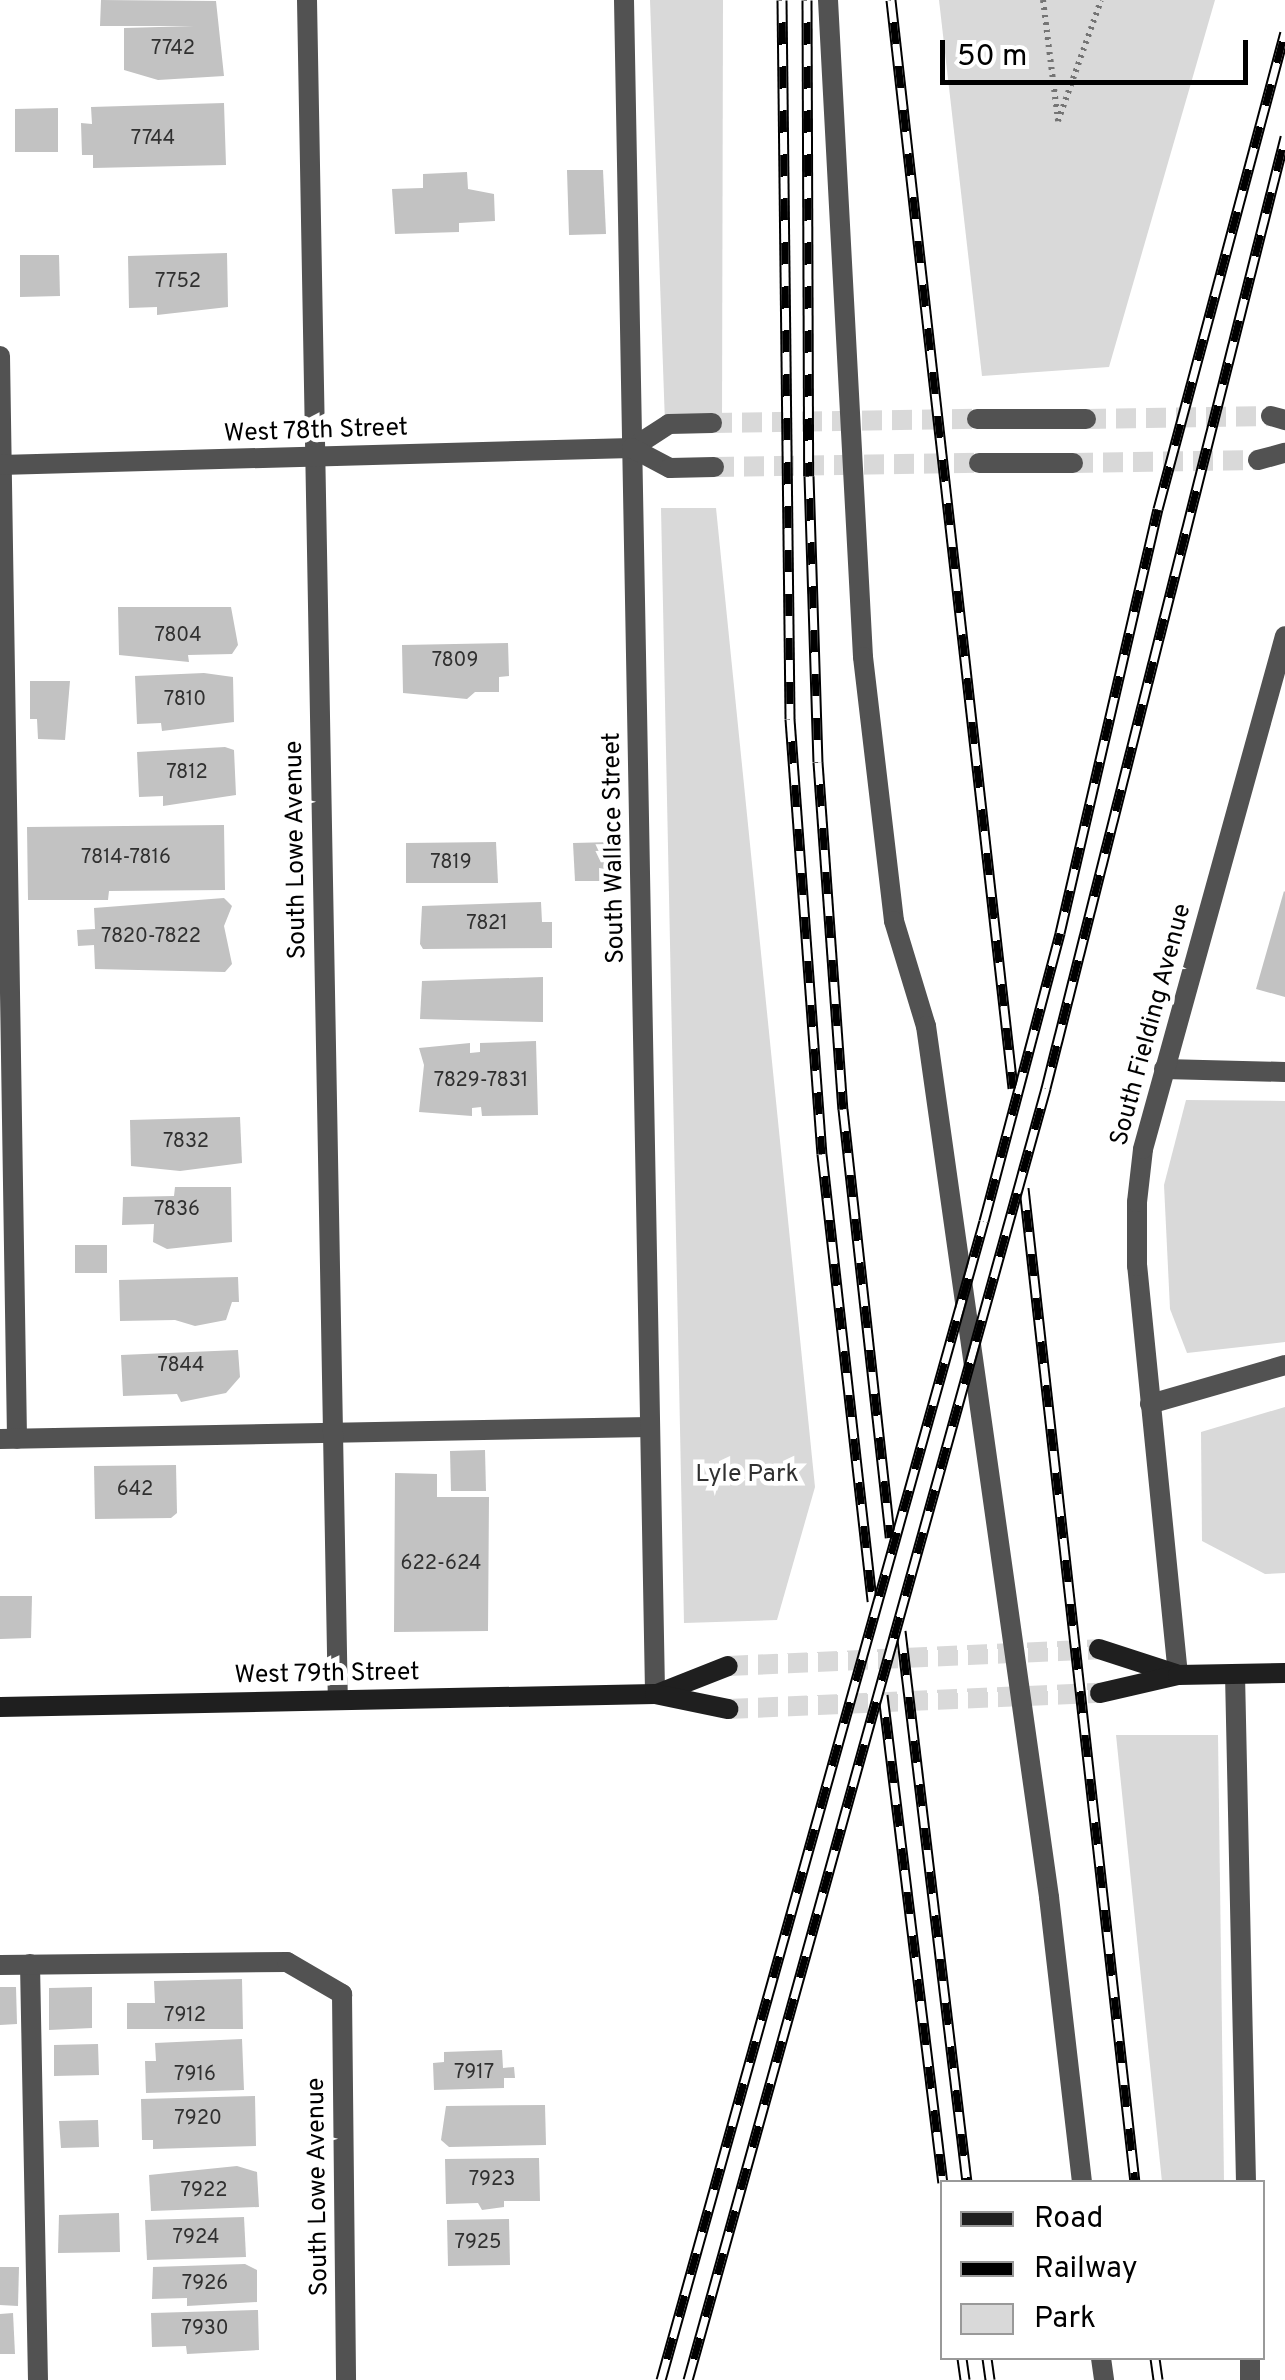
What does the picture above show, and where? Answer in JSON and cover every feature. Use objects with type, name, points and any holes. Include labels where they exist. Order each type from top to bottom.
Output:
[{"type":"main road","points":[[1100,1649],[1178,1675]]},
{"type":"main road","name":"West 79th Street","points":[[655,1694],[728,1666]]},
{"type":"main road","points":[[1100,1693],[1178,1675],[1285,1673]]},
{"type":"main road","name":"West 79th Street","points":[[0,1707],[655,1694],[728,1710]]},
{"type":"street","name":"South Lowe Avenue","points":[[307,0],[338,1700]]},
{"type":"street","name":"South Wallace Street","points":[[624,0],[655,1694]]},
{"type":"street","points":[[828,0],[865,676],[894,922],[926,1026],[1049,1897],[1082,2180]]},
{"type":"street","points":[[0,356],[8,1439],[650,1426]]},
{"type":"street","points":[[978,419],[1086,419]]},
{"type":"street","name":"West 78th Street","points":[[632,448],[669,424],[712,423]]},
{"type":"street","name":"West 78th Street","points":[[1,465],[632,448],[670,468],[714,468]]},
{"type":"street","points":[[1258,460],[1285,452]]},
{"type":"street","points":[[979,463],[1074,463]]},
{"type":"street","name":"South Fielding Avenue","points":[[1178,1675],[1150,1404],[1137,1202],[1164,1069],[1285,636]]},
{"type":"street","points":[[1164,1069],[1285,1072]]},
{"type":"street","points":[[1150,1404],[1285,1365]]},
{"type":"street","points":[[1235,1674],[1246,2180]]},
{"type":"street","name":"South Lowe Avenue","points":[[30,1964],[287,1962],[342,1994],[346,2380]]},
{"type":"street","points":[[0,1965],[30,1964],[38,2380]]},
{"type":"path","points":[[1043,0],[1058,121],[1102,0]]},
{"type":"green space","points":[[650,0],[723,0],[722,423],[665,423]]},
{"type":"green space","points":[[939,0],[1215,0],[1109,367],[982,376]]},
{"type":"green space","name":"Lyle Park","points":[[661,508],[716,508],[815,1487],[777,1620],[684,1623]]},
{"type":"green space","points":[[1186,1100],[1285,1101],[1285,1342],[1187,1353],[1170,1309],[1164,1185]]},
{"type":"green space","points":[[1285,1407],[1285,1573],[1265,1574],[1202,1541],[1201,1432]]},
{"type":"green space","points":[[1116,1735],[1218,1735],[1224,2180],[1162,2180]]},
{"type":"building","points":[[101,0],[216,1],[224,76],[158,80],[124,70],[124,28],[194,26],[100,26]]},
{"type":"building","points":[[224,103],[226,165],[93,168],[93,155],[82,155],[81,123],[92,124],[91,107]]},
{"type":"building","points":[[58,108],[58,152],[15,152],[15,109]]},
{"type":"building","points":[[567,170],[603,170],[606,234],[569,235]]},
{"type":"building","points":[[467,172],[468,189],[494,194],[495,221],[459,223],[459,232],[395,234],[392,189],[423,188],[423,174]]},
{"type":"building","points":[[227,253],[228,307],[157,315],[157,307],[129,308],[128,256]]},
{"type":"building","points":[[20,255],[59,255],[60,296],[20,297]]},
{"type":"building","points":[[118,607],[231,607],[238,645],[232,654],[188,655],[189,662],[119,655]]},
{"type":"building","points":[[508,643],[509,676],[499,677],[499,692],[475,692],[467,699],[403,693],[402,645]]},
{"type":"building","points":[[204,673],[233,677],[234,722],[162,731],[161,723],[137,724],[135,676]]},
{"type":"building","points":[[30,681],[70,681],[65,740],[38,739],[37,719],[30,719]]},
{"type":"building","points":[[225,747],[234,750],[236,795],[163,806],[163,796],[139,797],[137,752]]},
{"type":"building","points":[[224,825],[225,890],[109,891],[108,900],[28,900],[27,827]]},
{"type":"building","points":[[496,842],[498,883],[406,883],[406,843]]},
{"type":"building","points":[[613,842],[613,881],[575,881],[573,843]]},
{"type":"building","points":[[1285,892],[1285,997],[1256,989]]},
{"type":"building","points":[[224,898],[232,906],[224,926],[232,964],[225,972],[95,969],[94,945],[78,946],[77,930],[95,929],[94,908]]},
{"type":"building","points":[[541,902],[542,922],[552,922],[552,948],[423,949],[420,944],[422,906]]},
{"type":"building","points":[[543,977],[543,1022],[420,1019],[422,981]]},
{"type":"building","points":[[536,1041],[538,1115],[482,1116],[481,1107],[472,1108],[472,1116],[419,1112],[424,1065],[419,1048],[470,1043],[470,1053],[480,1052],[480,1043]]},
{"type":"building","points":[[240,1117],[242,1163],[180,1171],[131,1166],[130,1120]]},
{"type":"building","points":[[175,1187],[231,1187],[232,1242],[167,1249],[153,1242],[154,1224],[122,1225],[123,1197],[174,1196]]},
{"type":"building","points":[[75,1245],[107,1245],[107,1273],[75,1273]]},
{"type":"building","points":[[238,1277],[239,1302],[232,1302],[226,1320],[195,1326],[175,1320],[120,1321],[119,1280]]},
{"type":"building","points":[[238,1350],[240,1377],[226,1393],[181,1402],[177,1394],[123,1396],[121,1355]]},
{"type":"building","points":[[485,1450],[486,1491],[451,1491],[450,1451]]},
{"type":"building","points":[[176,1465],[177,1513],[171,1518],[95,1519],[94,1466]]},
{"type":"building","points":[[395,1473],[437,1474],[437,1497],[489,1497],[488,1631],[394,1632]]},
{"type":"building","points":[[0,1596],[32,1596],[31,1638],[0,1639]]},
{"type":"building","points":[[242,1979],[243,2029],[127,2029],[127,2003],[155,2003],[154,1981]]},
{"type":"building","points":[[0,1987],[16,1987],[17,2024],[0,2025]]},
{"type":"building","points":[[92,1987],[92,2028],[49,2030],[49,1988]]},
{"type":"building","points":[[242,2039],[244,2090],[146,2093],[145,2061],[156,2061],[155,2043]]},
{"type":"building","points":[[98,2044],[99,2075],[54,2076],[54,2045]]},
{"type":"building","points":[[502,2050],[503,2068],[514,2067],[515,2078],[504,2078],[504,2088],[434,2090],[433,2063],[444,2062],[444,2052]]},
{"type":"building","points":[[255,2096],[256,2146],[153,2149],[153,2140],[142,2140],[141,2099]]},
{"type":"building","points":[[545,2105],[546,2145],[449,2147],[441,2140],[446,2106]]},
{"type":"building","points":[[98,2120],[99,2147],[61,2148],[59,2121]]},
{"type":"building","points":[[539,2158],[540,2201],[504,2201],[504,2207],[482,2210],[478,2203],[446,2204],[445,2159]]},
{"type":"building","points":[[237,2166],[257,2172],[259,2207],[151,2211],[149,2175]]},
{"type":"building","points":[[119,2213],[120,2252],[58,2253],[59,2215]]},
{"type":"building","points":[[244,2217],[246,2257],[147,2260],[145,2220]]},
{"type":"building","points":[[509,2219],[510,2265],[448,2266],[447,2220]]},
{"type":"building","points":[[245,2264],[257,2270],[257,2302],[187,2306],[187,2298],[152,2299],[153,2267]]},
{"type":"building","points":[[0,2267],[19,2267],[18,2306],[0,2305]]},
{"type":"building","points":[[258,2310],[259,2350],[187,2354],[186,2346],[152,2347],[151,2313]]},
{"type":"building","points":[[13,2313],[15,2354],[0,2354],[0,2314]]},
{"type":"tunnel","points":[[1086,419],[1271,416]]},
{"type":"tunnel","points":[[712,423],[977,419]]},
{"type":"tunnel","points":[[1073,463],[1258,460]]},
{"type":"tunnel","points":[[714,467],[979,463]]},
{"type":"tunnel","points":[[728,1666],[1099,1649]]},
{"type":"tunnel","points":[[728,1709],[1100,1693]]},
{"type":"railway","points":[[782,0],[790,719],[822,1154],[872,1601]]},
{"type":"railway","points":[[807,0],[809,476],[818,762],[843,1109],[890,1537]]},
{"type":"railway","points":[[891,0],[1013,1088]]},
{"type":"railway","points":[[661,2380],[984,1221],[1060,933],[1158,509],[1285,33]]},
{"type":"railway","points":[[688,2380],[1046,1088],[1285,137]]},
{"type":"railway","points":[[1024,1188],[1135,2180]]},
{"type":"railway","points":[[901,1631],[967,2180]]},
{"type":"railway","points":[[883,1695],[943,2180]]},
{"type":"railway","points":[[962,2360],[965,2380]]},
{"type":"railway","points":[[987,2360],[990,2380]]},
{"type":"railway","points":[[1155,2360],[1158,2380]]}]
